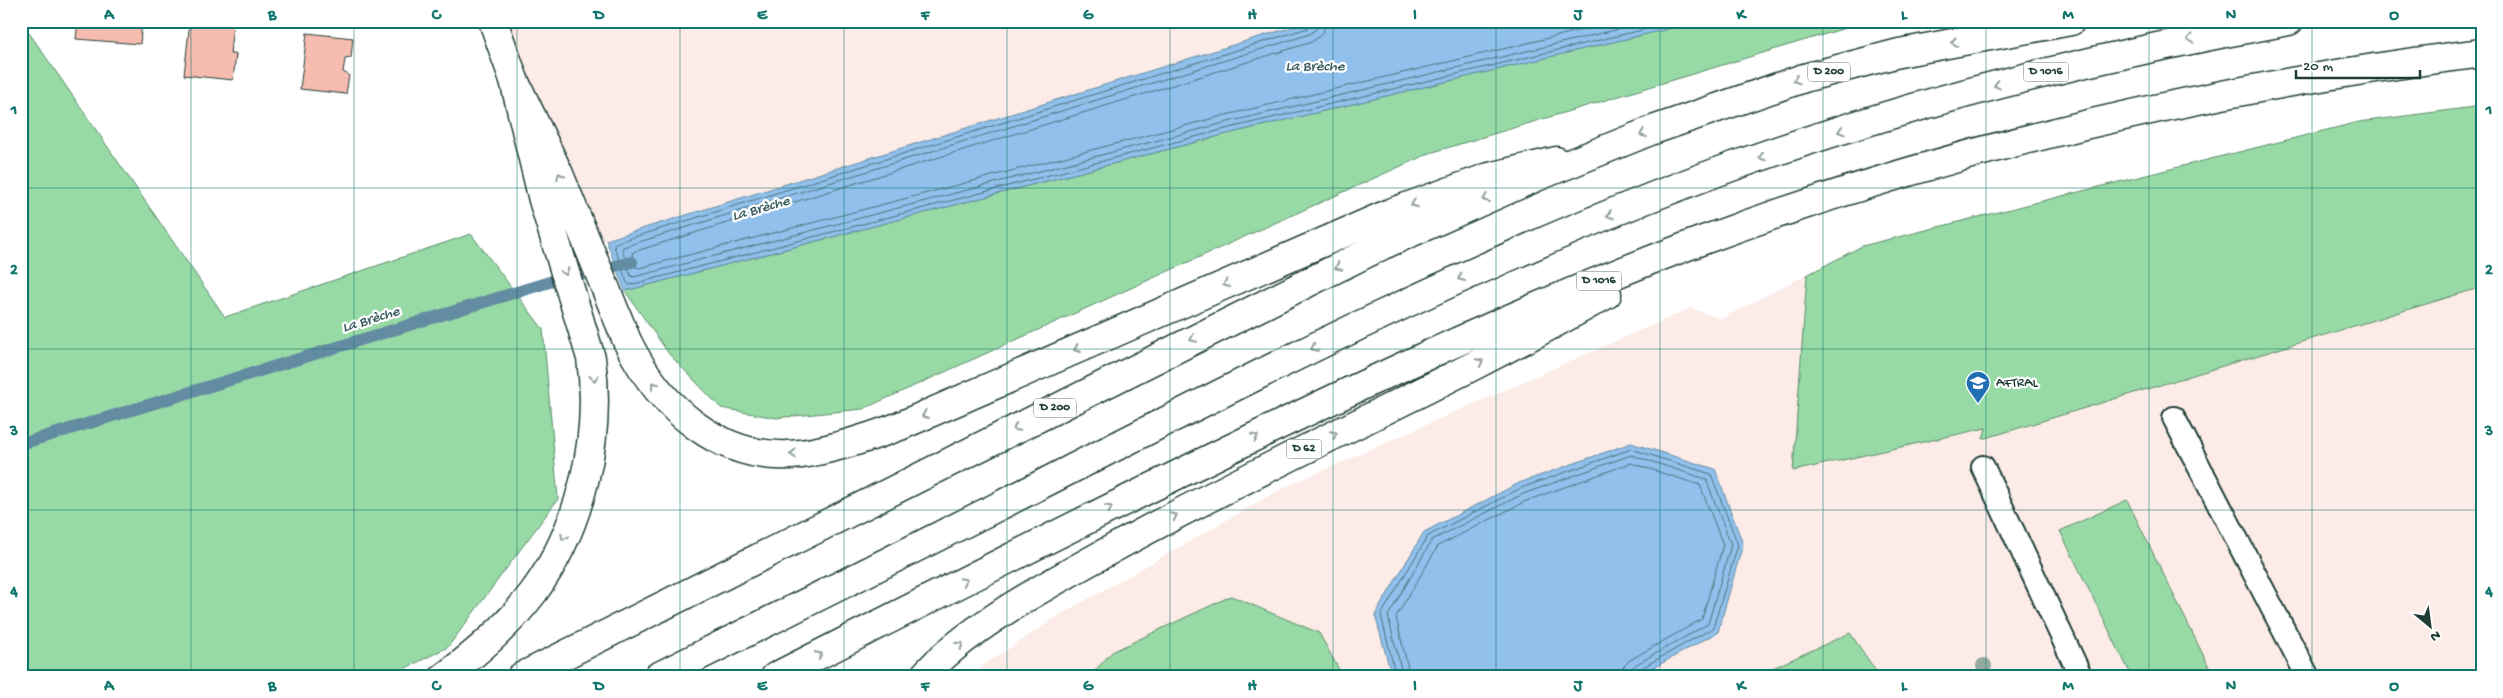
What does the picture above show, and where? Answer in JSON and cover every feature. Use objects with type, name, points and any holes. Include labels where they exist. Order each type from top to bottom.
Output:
[{"type":"main road","points":[[493,21],[514,80],[579,221],[638,363],[671,405],[690,423],[734,447],[757,453],[800,454],[866,438],[900,426],[1390,213],[1489,178],[1595,153]]},
{"type":"main road","name":"D 200","points":[[521,677],[1435,220],[1653,130],[1804,78],[1899,53],[2071,21]]},
{"type":"main road","name":"D 1016","points":[[657,677],[1359,325],[1510,256],[1590,223],[1739,165],[1959,95],[2144,49],[2289,21]]},
{"type":"main road","name":"D 1016","points":[[775,677],[1310,409],[1544,304],[1697,242],[1927,165],[2088,122],[2169,104],[2338,72],[2482,52]]},
{"type":"main road","points":[[444,677],[494,636],[533,593],[548,569],[575,511],[589,455],[594,405],[592,365],[585,331],[551,226],[514,80]]},
{"type":"main road","name":"D 62","points":[[923,677],[958,646],[986,625],[1089,562],[1239,482],[1428,389],[1569,315],[1697,242]]},
{"type":"lane","points":[[2174,418],[2308,677]]},
{"type":"lane","points":[[1983,467],[2081,677]]},
{"type":"shaded area","points":[[493,21],[1315,21],[590,246]]},
{"type":"shaded area","name":"AFTRAL","points":[[2482,106],[2482,677],[971,677],[984,665],[1060,615],[1283,488],[1691,308],[1721,319],[1862,246],[2359,122]]},
{"type":"green space","points":[[21,21],[225,317],[471,234],[543,329],[558,499],[448,647],[388,677],[21,677]]},
{"type":"green space","points":[[1701,21],[1869,21],[1430,153],[863,409],[776,418],[721,408],[669,354],[625,291],[1227,134]]},
{"type":"green space","points":[[2482,106],[2482,287],[1983,439],[1986,428],[1793,471],[1807,275],[1862,246],[2359,122]]},
{"type":"green space","points":[[2127,500],[2214,677],[2132,677],[2060,531]]},
{"type":"green space","points":[[1231,596],[1319,633],[1343,677],[1089,677],[1112,652]]},
{"type":"green space","points":[[1850,633],[1880,677],[1753,677]]},
{"type":"water","name":"La Brèche","points":[[1315,21],[1701,21],[1227,134],[625,291],[606,240],[1265,35]]},
{"type":"water","points":[[1631,443],[1715,469],[1743,544],[1718,632],[1637,677],[1392,677],[1375,615],[1424,532],[1519,483]]},
{"type":"building","points":[[78,21],[142,21],[140,44],[76,39]]},
{"type":"building","points":[[190,21],[233,24],[230,54],[236,54],[233,80],[184,75]]},
{"type":"building","points":[[307,33],[353,38],[351,58],[345,59],[343,72],[349,75],[346,94],[300,89]]},
{"type":"waterway","name":"La Brèche","points":[[21,444],[556,280],[632,262]]},
{"type":"place","name":"AFTRAL","points":[[1978,404]]}]
